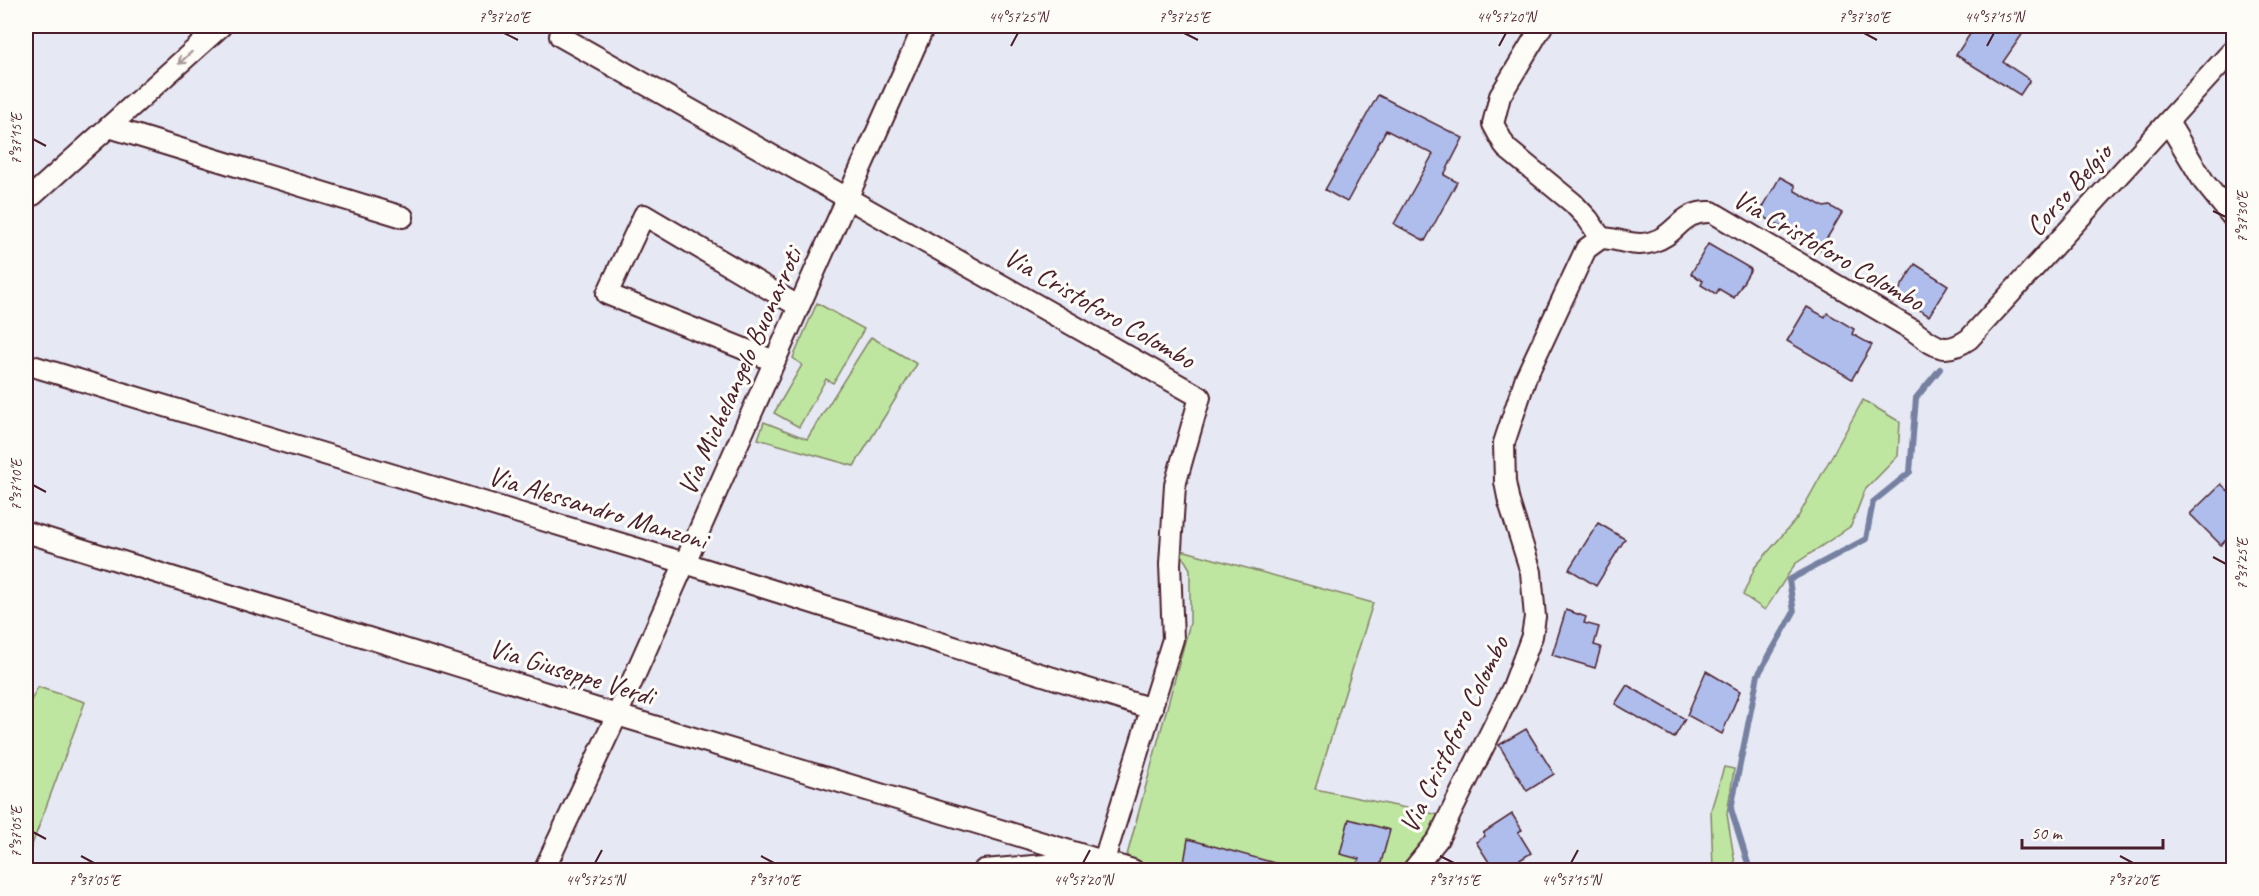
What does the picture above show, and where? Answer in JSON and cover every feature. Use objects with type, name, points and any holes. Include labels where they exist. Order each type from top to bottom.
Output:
[{"type":"street","points":[[26,197],[33,195],[221,26]]},
{"type":"street","points":[[1542,26],[1500,96],[1492,124],[1506,148],[1573,203],[1601,238]]},
{"type":"street","name":"Via Michelangelo Buonarroti","points":[[544,870],[685,563],[847,196],[918,28]]},
{"type":"street","name":"Via Cristoforo Colombo","points":[[560,36],[1200,397],[1175,485],[1170,564],[1173,639],[1104,860]]},
{"type":"street","name":"Corso Belgio","points":[[1935,347],[1947,349],[1970,339],[2234,49]]},
{"type":"street","points":[[2168,122],[2204,182],[2234,219]]},
{"type":"street","points":[[109,127],[403,217]]},
{"type":"street","name":"Via Cristoforo Colombo","points":[[1413,870],[1438,839],[1525,660],[1532,636],[1534,595],[1531,572],[1504,482],[1504,443],[1526,377],[1587,249],[1601,238],[1633,244],[1654,242],[1692,213],[1712,212],[1911,329],[1935,347]]},
{"type":"street","points":[[774,361],[607,294],[644,215],[798,306]]},
{"type":"street","name":"Via Alessandro Manzoni","points":[[26,363],[685,563],[1152,709]]},
{"type":"street","name":"Via Giuseppe Verdi","points":[[26,532],[1022,839],[1104,860]]},
{"type":"street","points":[[984,870],[1104,860],[1133,870]]},
{"type":"green space","points":[[817,303],[864,329],[833,383],[826,379],[799,427],[774,413],[802,365],[793,358]]},
{"type":"green space","points":[[871,337],[917,364],[854,466],[758,439],[764,422],[807,439]]},
{"type":"green space","points":[[1863,400],[1900,422],[1898,456],[1865,490],[1851,526],[1795,564],[1765,610],[1743,595],[1755,567],[1798,517]]},
{"type":"green space","points":[[1178,549],[1373,603],[1315,789],[1444,816],[1419,852],[1401,870],[1156,870],[1126,859],[1190,623],[1190,569]]},
{"type":"green space","points":[[38,687],[85,702],[26,861],[26,710]]},
{"type":"green space","points":[[1724,767],[1734,769],[1727,814],[1736,870],[1713,870],[1711,810]]},
{"type":"building","points":[[1982,26],[2028,26],[2003,62],[2030,80],[2020,95],[1956,55],[1974,28],[1978,31]]},
{"type":"building","points":[[1378,95],[1463,138],[1444,175],[1457,182],[1425,241],[1394,224],[1433,154],[1386,130],[1347,202],[1325,190]]},
{"type":"building","points":[[1780,177],[1795,185],[1795,191],[1824,207],[1830,206],[1842,213],[1820,250],[1759,214]]},
{"type":"building","points":[[1708,244],[1751,269],[1734,298],[1719,289],[1716,294],[1701,285],[1703,281],[1691,274]]},
{"type":"building","points":[[1915,264],[1948,285],[1929,316],[1896,295]]},
{"type":"building","points":[[1807,307],[1825,317],[1827,313],[1854,329],[1852,334],[1872,345],[1852,379],[1787,341]]},
{"type":"building","points":[[2221,484],[2234,496],[2234,532],[2221,545],[2190,514]]},
{"type":"building","points":[[1598,523],[1625,539],[1596,586],[1569,569]]},
{"type":"building","points":[[1566,610],[1586,617],[1584,623],[1599,627],[1594,645],[1601,647],[1595,668],[1552,655]]},
{"type":"building","points":[[1706,671],[1740,691],[1722,734],[1687,715]]},
{"type":"building","points":[[1627,685],[1685,719],[1674,738],[1615,704]]},
{"type":"building","points":[[1526,729],[1554,774],[1527,791],[1499,745]]},
{"type":"building","points":[[1512,814],[1522,830],[1518,832],[1531,853],[1504,870],[1494,870],[1476,842],[1485,836],[1483,833]]},
{"type":"building","points":[[1349,819],[1390,830],[1379,870],[1357,866],[1359,859],[1340,854]]},
{"type":"building","points":[[1188,839],[1285,866],[1284,870],[1189,870],[1191,865],[1184,863]]},
{"type":"waterway","points":[[1750,870],[1731,809],[1758,675],[1794,612],[1789,580],[1866,539],[1873,502],[1910,472],[1916,398],[1940,369]]}]
